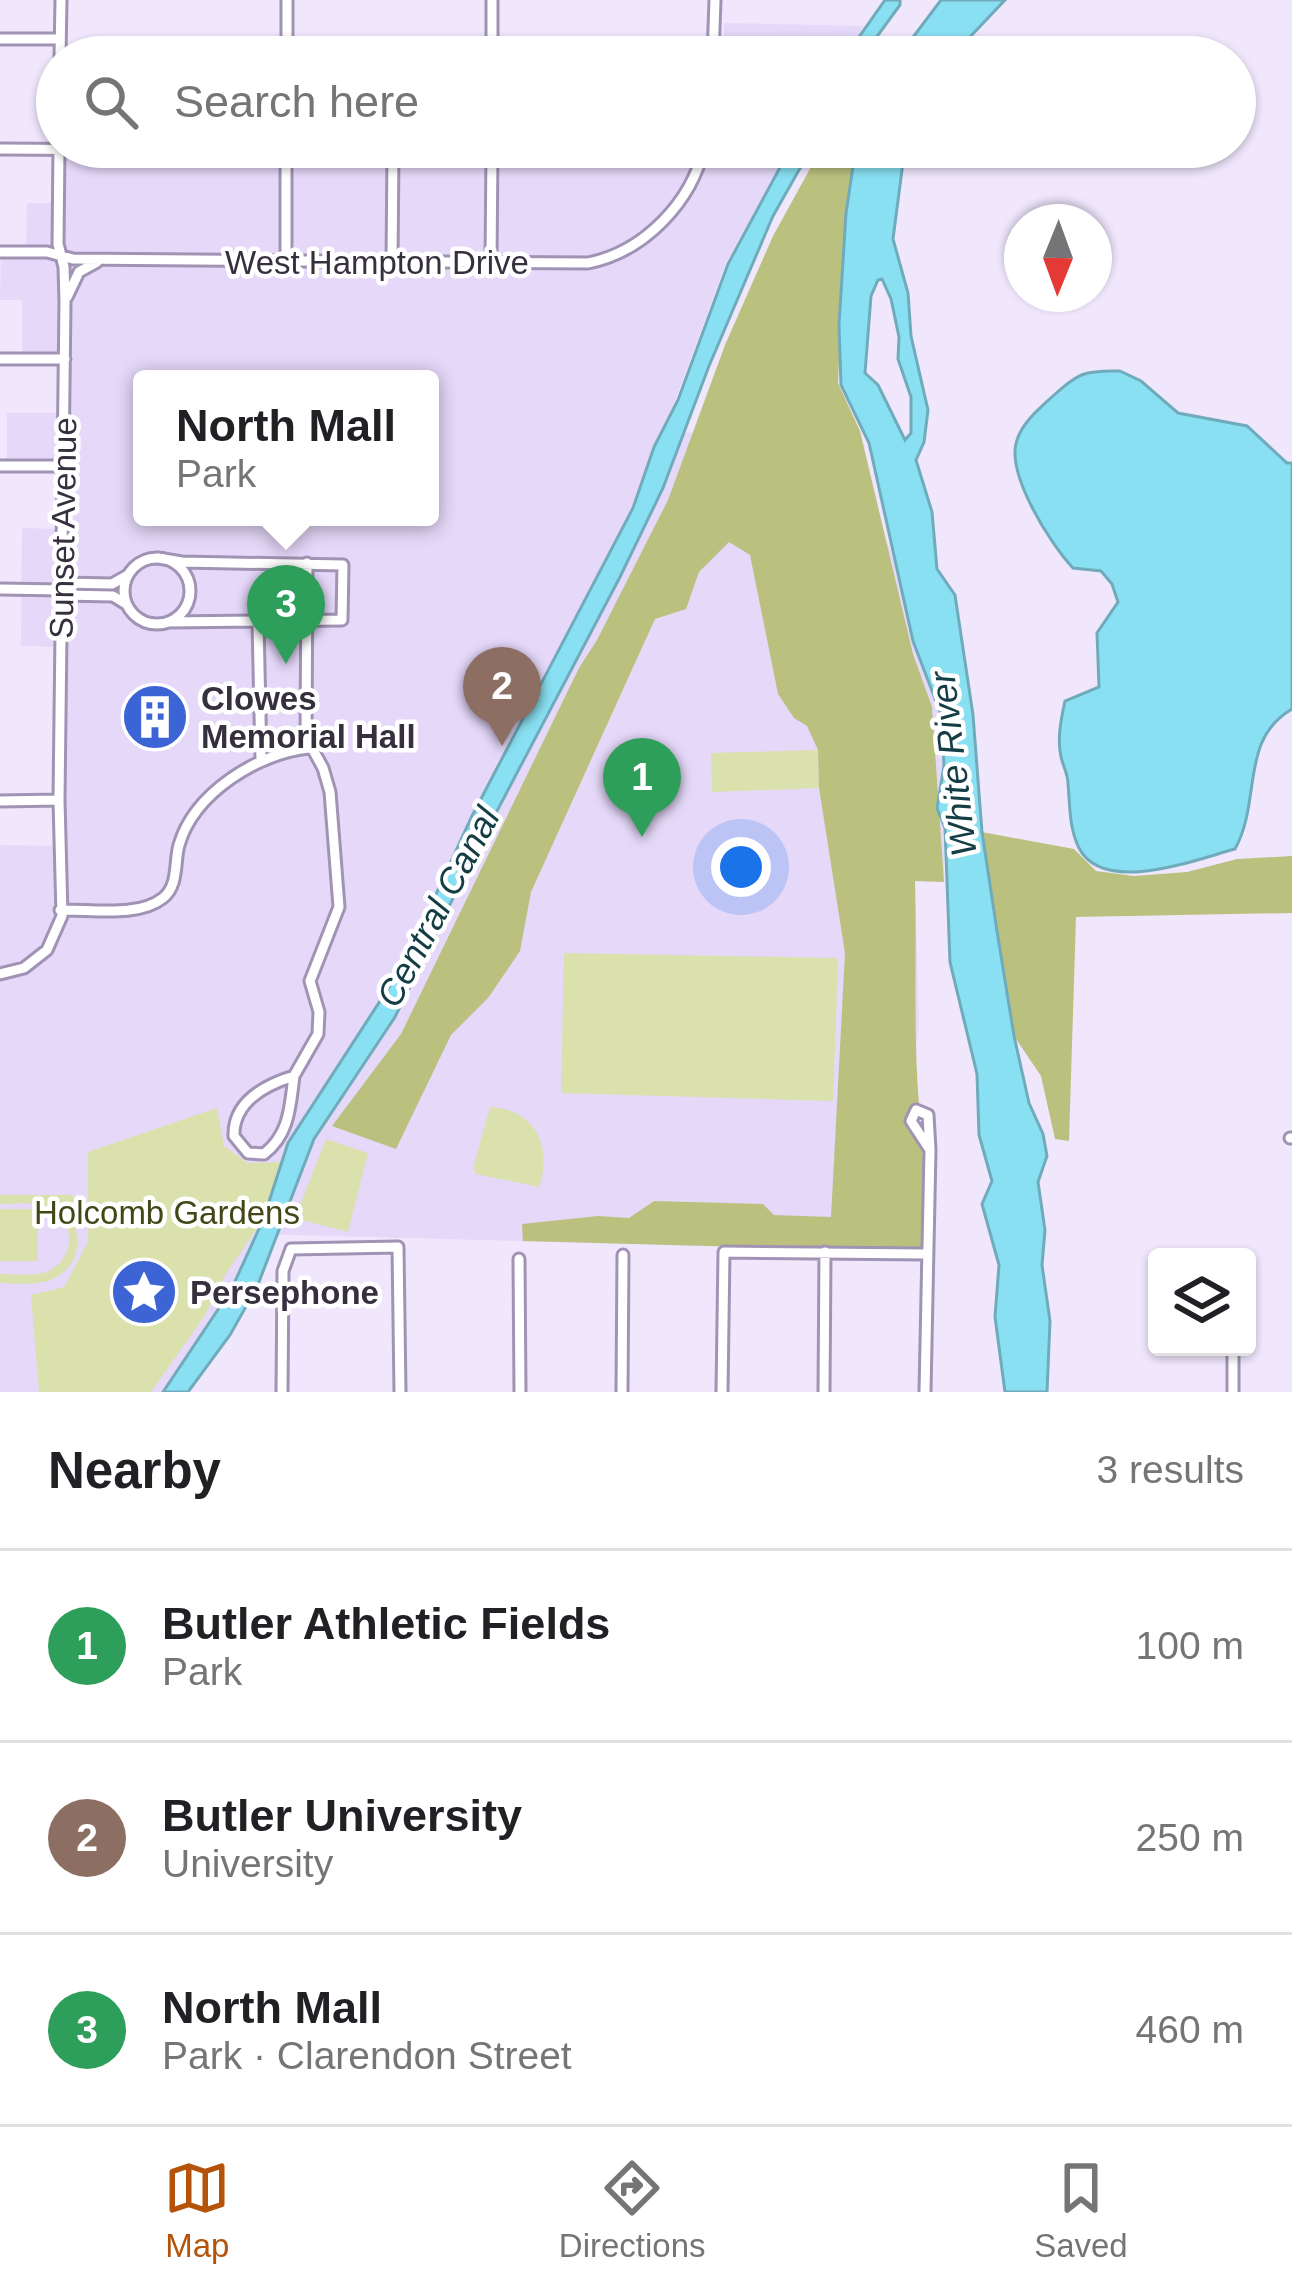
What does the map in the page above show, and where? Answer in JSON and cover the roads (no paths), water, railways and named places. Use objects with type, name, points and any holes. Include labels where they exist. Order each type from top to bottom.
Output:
[{"type":"street","points":[[60,36],[61,0]]},
{"type":"street","points":[[287,0],[287,36]]},
{"type":"street","points":[[492,0],[492,36]]},
{"type":"street","points":[[714,36],[715,0]]},
{"type":"street","points":[[0,39],[36,39]]},
{"type":"street","points":[[0,148],[36,148]]},
{"type":"street","name":"Sunset Avenue","points":[[59,168],[65,302],[61,910]]},
{"type":"street","points":[[286,168],[286,261]]},
{"type":"street","points":[[392,262],[393,168]]},
{"type":"street","points":[[491,262],[492,168]]},
{"type":"street","name":"West Hampton Drive","points":[[0,252],[109,259],[583,263],[616,254],[674,209],[699,168]]},
{"type":"street","points":[[65,302],[80,272],[109,259]]},
{"type":"street","points":[[0,358],[65,358]]},
{"type":"street","points":[[0,466],[63,466]]},
{"type":"street","points":[[0,589],[112,584],[138,564],[158,558],[343,565],[344,617],[147,622],[113,596],[62,589]]},
{"type":"street","points":[[158,558],[177,564],[189,580],[184,609],[168,622]]},
{"type":"street","points":[[294,1076],[260,1092],[238,1113],[234,1136],[248,1153],[264,1154],[283,1134],[294,1076],[317,1039],[320,1015],[310,980],[339,907],[329,788],[306,734],[308,563]]},
{"type":"street","points":[[128,575],[124,594],[129,608]]},
{"type":"street","points":[[258,621],[262,761]]},
{"type":"street","points":[[4,971],[32,958],[61,910],[140,908],[162,898],[172,885],[179,847],[194,814],[221,788],[262,761],[309,748]]},
{"type":"street","points":[[0,801],[59,800]]},
{"type":"street","points":[[925,1392],[930,1150]]},
{"type":"street","points":[[282,1392],[283,1271],[291,1249],[398,1247],[400,1392]]},
{"type":"street","points":[[722,1392],[724,1252],[926,1254]]},
{"type":"street","points":[[824,1392],[825,1252]]},
{"type":"street","points":[[622,1392],[623,1255]]},
{"type":"street","points":[[519,1259],[520,1392]]},
{"type":"street","points":[[1233,1392],[1234,1356]]},
{"type":"water","points":[[885,0],[900,0],[877,36],[860,36]]},
{"type":"water","points":[[941,0],[1005,0],[971,36],[914,36]]},
{"type":"water","name":"Central Canal","points":[[780,168],[800,168],[773,216],[663,488],[620,577],[395,1017],[314,1139],[257,1287],[230,1335],[188,1392],[163,1392],[231,1290],[263,1220],[288,1143],[404,964],[472,816],[633,508],[728,264]]},
{"type":"water","name":"White River","points":[[853,168],[902,168],[893,239],[908,293],[911,336],[928,410],[916,460],[932,512],[937,569],[955,595],[973,715],[982,832],[1014,1036],[1047,1156],[1038,1182],[1050,1321],[1047,1392],[1005,1392],[995,1317],[999,1265],[982,1204],[992,1181],[979,1135],[977,1074],[950,962],[945,828],[937,808],[944,766],[942,717],[913,641],[869,443],[841,385],[839,325]],"holes":[[[882,279],[891,299],[898,359],[911,397],[911,433],[905,440],[878,385],[865,373],[871,296],[878,280]]]},
{"type":"water","points":[[1120,371],[1141,381],[1178,413],[1247,426],[1292,463],[1292,709],[1275,722],[1258,754],[1248,811],[1235,849],[1176,866],[1129,872],[1091,862],[1079,848],[1059,743],[1065,701],[1099,687],[1097,633],[1118,602],[1101,571],[1073,568],[1053,543],[1032,508],[1015,454],[1027,422],[1069,382],[1090,372]]},
{"type":"place","name":"North Mall","points":[[286,664]]},
{"type":"place","name":"Clowes Memorial Hall","points":[[155,717]]},
{"type":"place","name":"Butler University","points":[[502,746]]},
{"type":"place","name":"Butler Athletic Fields","points":[[642,837]]},
{"type":"place","name":"Persephone","points":[[144,1292]]},
{"type":"park label","name":"Holcomb Gardens","points":[[167,1212]]}]
